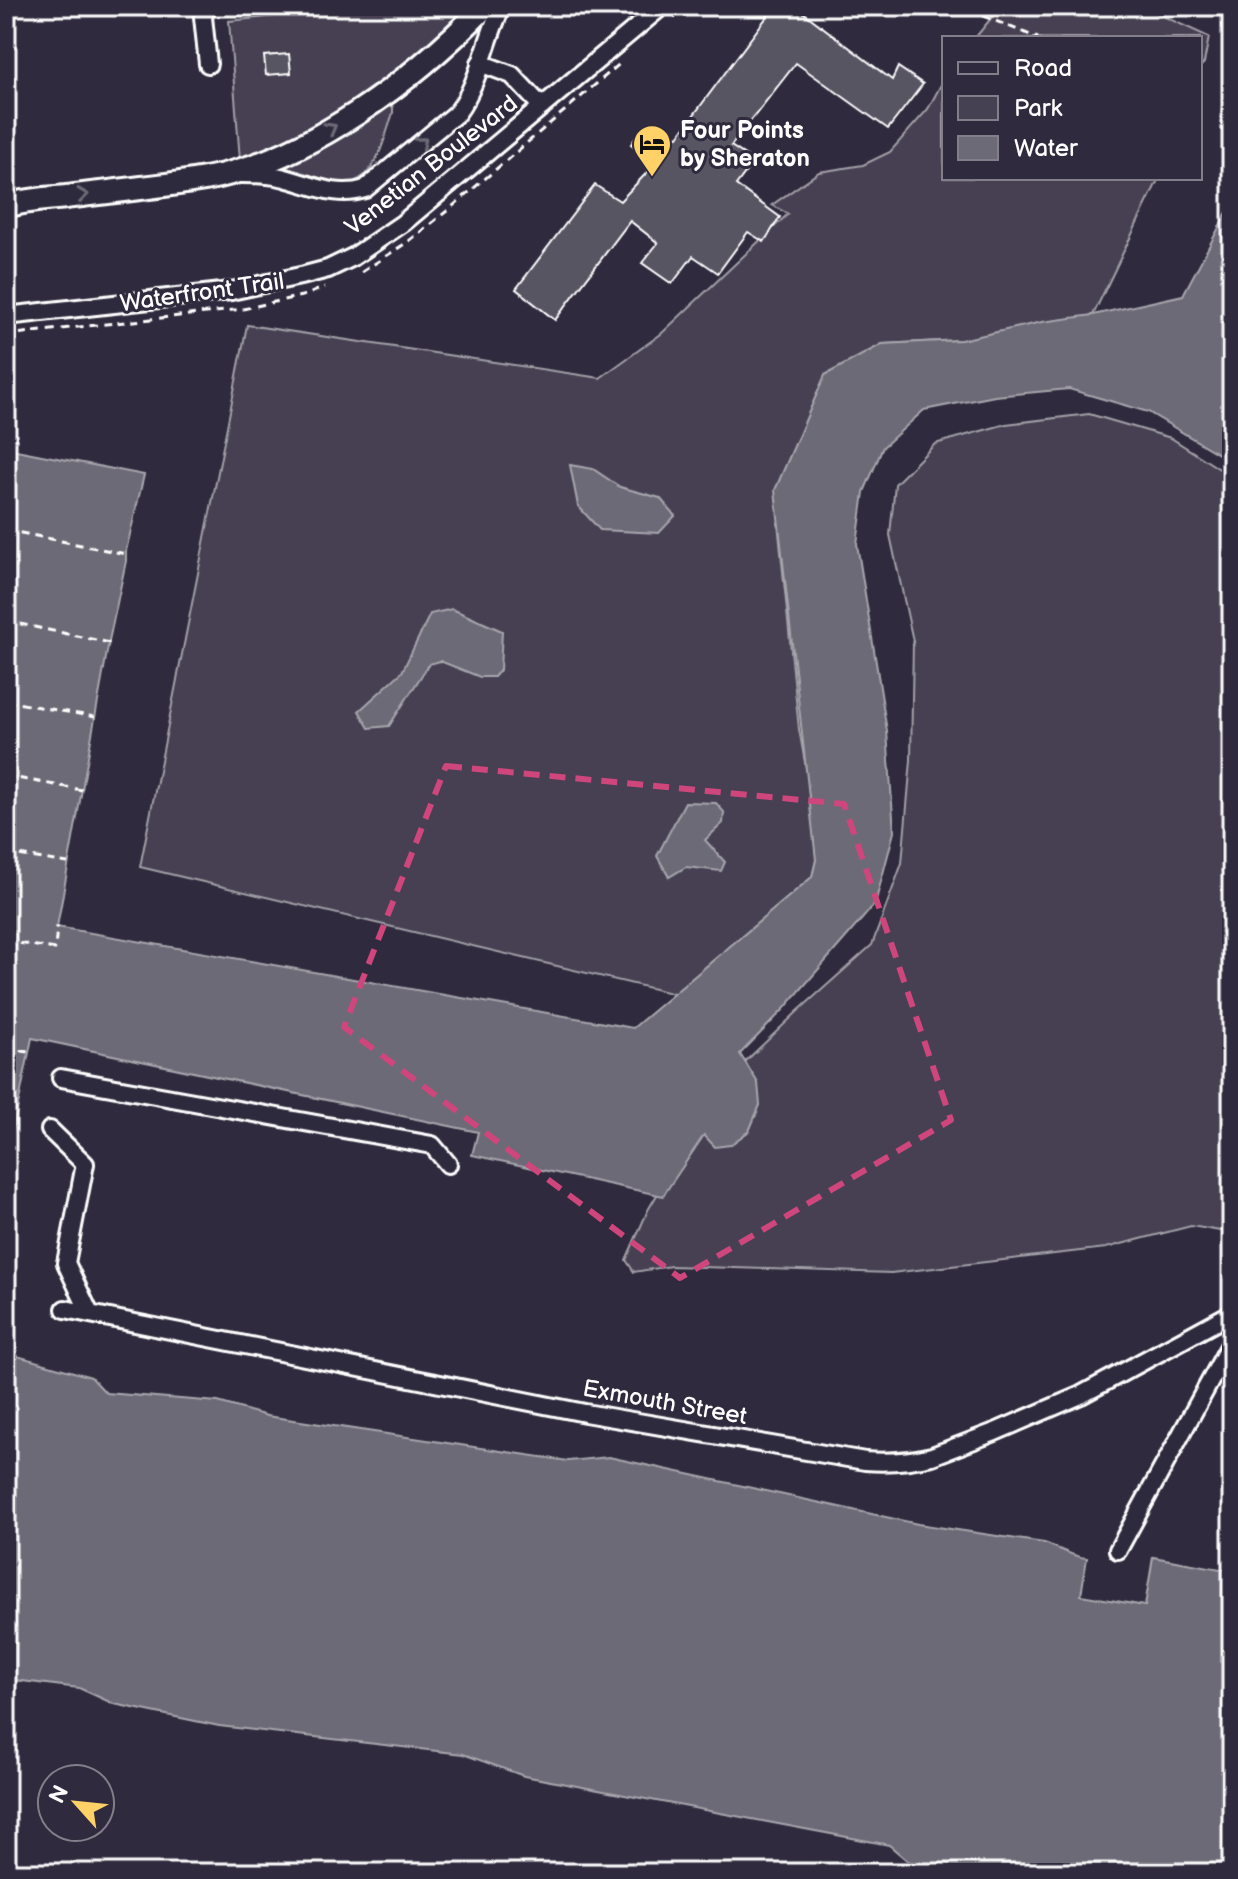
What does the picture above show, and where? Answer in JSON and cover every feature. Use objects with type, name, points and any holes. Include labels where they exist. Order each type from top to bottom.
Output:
[{"type":"highway","points":[[6,206],[206,179],[241,170],[284,153],[361,110],[456,37],[485,6]]},
{"type":"street","points":[[207,6],[203,17],[208,64]]},
{"type":"street","points":[[224,174],[283,177],[342,193],[365,189],[457,113],[467,99],[502,6]]},
{"type":"street","name":"Venetian Boulevard","points":[[6,316],[231,291],[328,269],[365,250],[403,223],[542,107],[668,11]]},
{"type":"street","points":[[480,63],[512,75],[542,107]]},
{"type":"street","points":[[61,1078],[432,1145],[448,1164]]},
{"type":"street","points":[[50,1130],[85,1164],[66,1263],[90,1314]]},
{"type":"street","name":"Exmouth Street","points":[[65,1309],[585,1413],[884,1463],[932,1456],[1043,1412],[1092,1390],[1232,1313]]},
{"type":"street","points":[[1118,1550],[1232,1341]]},
{"type":"path","points":[[668,11],[687,6]]},
{"type":"path","points":[[983,16],[1033,36]]},
{"type":"path","points":[[350,277],[409,241],[627,58]]},
{"type":"path","name":"Waterfront Trail","points":[[6,335],[243,309],[306,295],[335,283]]},
{"type":"path","points":[[6,530],[126,554]]},
{"type":"path","points":[[6,621],[110,643]]},
{"type":"path","points":[[6,701],[95,717]]},
{"type":"path","points":[[6,776],[82,790]]},
{"type":"path","points":[[6,853],[68,863]]},
{"type":"path","points":[[6,941],[55,949],[57,926]]},
{"type":"path","points":[[6,1048],[28,1052]]},
{"type":"highlighted area","points":[[446,766],[844,804],[951,1120],[680,1278],[344,1027]]},
{"type":"green space","points":[[372,6],[468,6],[436,39],[353,102],[309,128],[240,160],[229,21]]},
{"type":"green space","points":[[1001,6],[1141,6],[1209,37],[1202,65],[1202,36],[977,36]]},
{"type":"green space","points":[[942,83],[942,180],[1158,180],[1093,315],[961,340],[882,344],[778,523],[799,729],[818,835],[812,877],[675,994],[140,867],[247,325],[600,378],[661,334],[788,214],[772,205],[819,172],[863,165],[890,152],[928,109]]},
{"type":"green space","points":[[387,105],[393,107],[393,113],[380,151],[367,173],[358,180],[347,184],[332,183],[286,168],[287,163]]},
{"type":"green space","points":[[1089,414],[1171,438],[1232,477],[1232,1233],[1191,1226],[1106,1248],[891,1273],[671,1266],[634,1272],[626,1260],[648,1210],[725,1081],[872,945],[902,863],[911,760],[913,641],[890,535],[895,484],[935,444],[1006,424]]},
{"type":"water","points":[[1232,203],[1232,462],[1148,412],[1069,389],[995,396],[924,410],[883,447],[864,492],[857,544],[887,731],[894,832],[875,904],[784,1009],[740,1054],[758,1083],[760,1105],[749,1131],[730,1145],[715,1147],[704,1135],[663,1196],[472,1155],[478,1132],[32,1038],[6,1164],[6,448],[144,475],[126,551],[57,927],[633,1028],[812,877],[816,860],[775,490],[825,375],[882,344],[961,340],[1183,295]]},
{"type":"water","points":[[570,465],[593,469],[620,487],[660,498],[675,516],[659,533],[600,530],[578,506]]},
{"type":"water","points":[[452,609],[502,631],[500,670],[494,677],[480,677],[440,661],[429,664],[389,726],[369,728],[359,711],[402,672],[430,614]]},
{"type":"water","points":[[685,802],[716,803],[724,812],[723,823],[705,840],[725,862],[721,871],[686,867],[669,877],[657,856]]},
{"type":"water","points":[[6,1341],[17,1356],[91,1377],[106,1393],[218,1402],[267,1416],[568,1461],[609,1457],[918,1524],[1044,1543],[1087,1558],[1081,1595],[1145,1606],[1153,1557],[1232,1571],[1232,1873],[922,1873],[889,1845],[524,1776],[463,1754],[219,1726],[114,1704],[79,1688],[6,1679]]},
{"type":"building","points":[[775,6],[795,6],[892,80],[898,67],[923,84],[888,129],[796,63],[731,146],[754,161],[736,185],[780,217],[764,242],[748,232],[718,273],[693,256],[672,284],[642,263],[658,243],[630,221],[555,320],[516,289],[595,185],[620,201],[656,163],[631,144],[642,129],[678,136]]},
{"type":"building","points":[[289,54],[291,73],[266,75],[264,56]]},
{"type":"place","name":"Four Points by Sheraton","points":[[652,178]]}]
